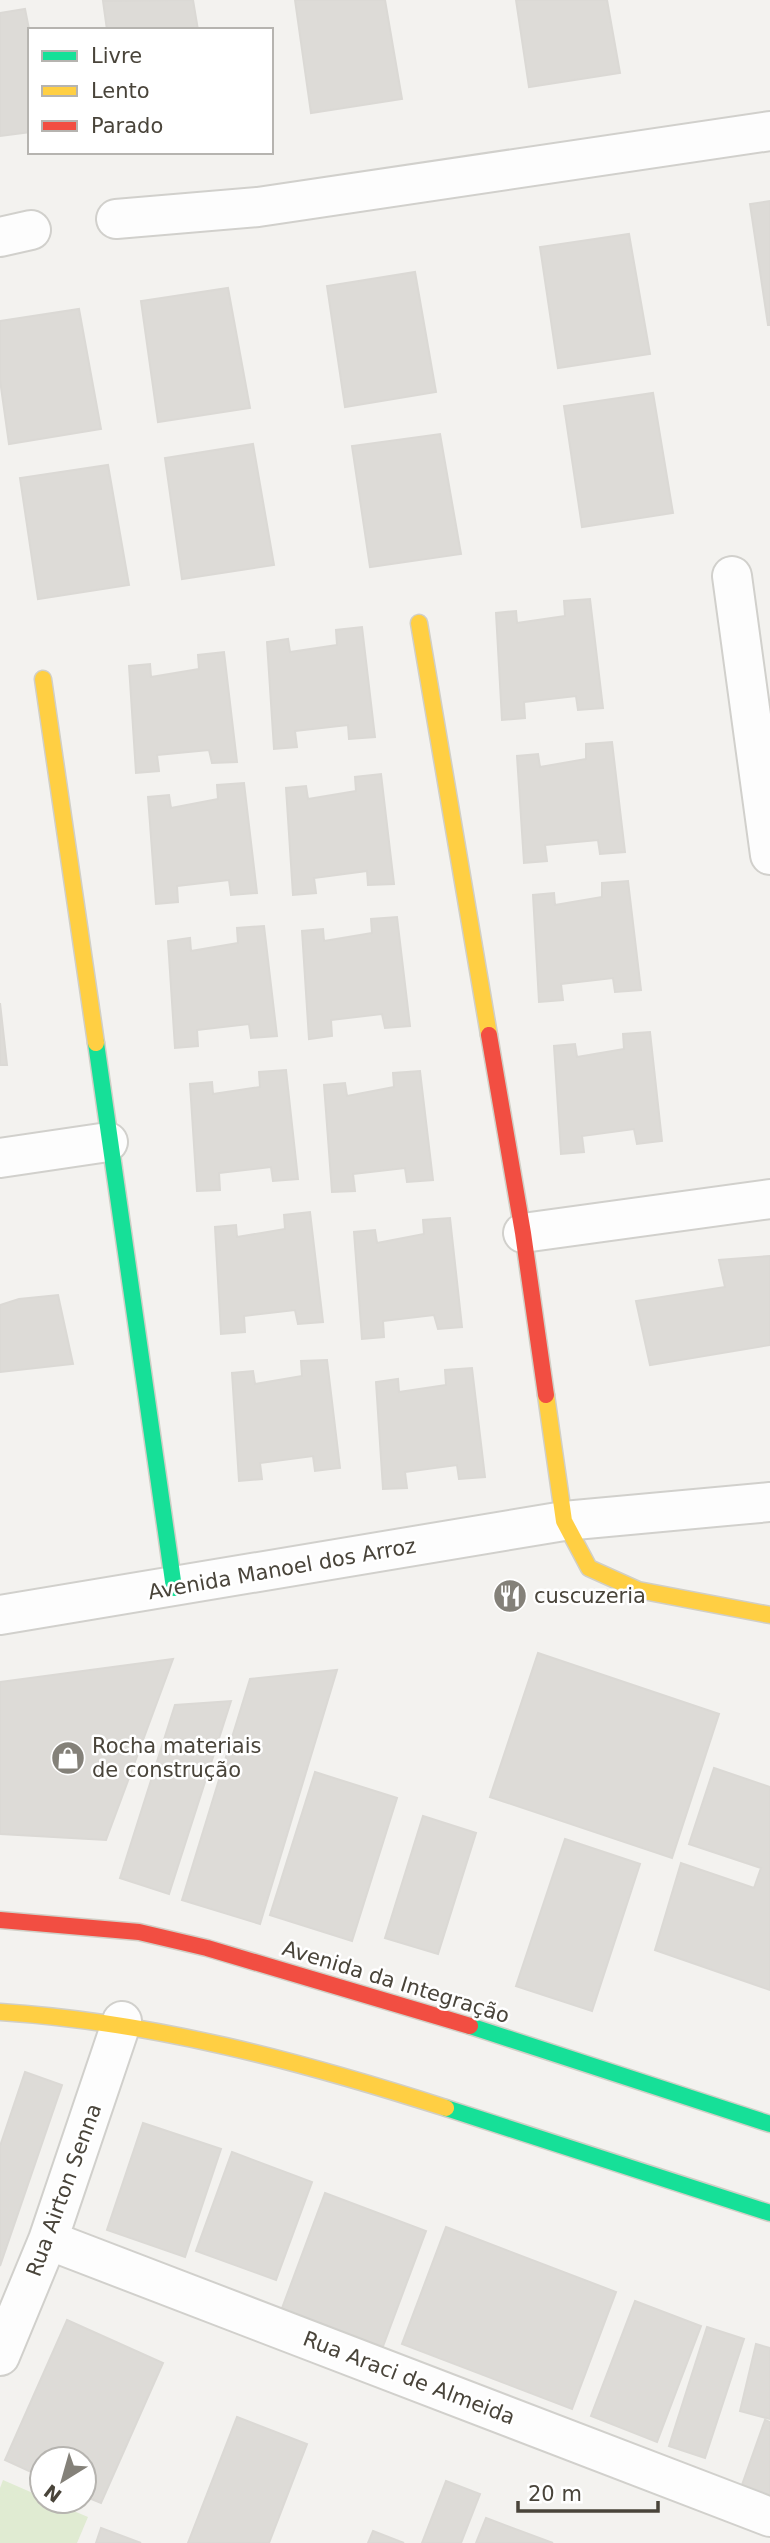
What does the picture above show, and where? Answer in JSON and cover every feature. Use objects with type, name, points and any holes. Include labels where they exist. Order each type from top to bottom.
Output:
[{"type":"street","points":[[116,219],[258,207],[770,131]]},
{"type":"street","points":[[732,576],[770,855]]},
{"type":"street","points":[[419,623],[523,1233],[564,1521],[589,1568],[638,1590],[770,1615]]},
{"type":"street","points":[[43,679],[174,1588]]},
{"type":"street","points":[[0,1158],[108,1142]]},
{"type":"street","points":[[523,1233],[770,1199]]},
{"type":"street","name":"Avenida Manoel dos Arroz","points":[[0,1615],[564,1521],[770,1502]]},
{"type":"street","name":"Avenida da Integração","points":[[0,1920],[139,1932],[219,1951],[417,2009],[770,2124]]},
{"type":"street","points":[[0,2012],[122,2021],[242,2045],[770,2213]]},
{"type":"street","name":"Rua Airton Senna","points":[[0,2357],[48,2240],[122,2021]]},
{"type":"street","name":"Rua Araci de Almeida","points":[[48,2240],[770,2517]]},
{"type":"green space","points":[[3,2480],[28,2491],[28,2515],[88,2517],[77,2543],[0,2543],[0,2488]]},
{"type":"building","points":[[193,0],[198,28],[107,28],[103,1]]},
{"type":"building","points":[[295,0],[385,0],[402,99],[311,113]]},
{"type":"building","points":[[516,0],[607,0],[620,73],[529,87]]},
{"type":"building","points":[[25,9],[29,28],[28,132],[0,136],[0,13]]},
{"type":"building","points":[[770,201],[770,325],[768,325],[750,204]]},
{"type":"building","points":[[629,234],[650,354],[558,368],[540,247]]},
{"type":"building","points":[[415,272],[436,392],[345,407],[327,286]]},
{"type":"building","points":[[228,288],[250,408],[158,422],[141,301]]},
{"type":"building","points":[[79,309],[101,429],[9,444],[0,380],[0,321]]},
{"type":"building","points":[[653,393],[673,513],[582,527],[564,406]]},
{"type":"building","points":[[440,434],[461,554],[370,567],[352,446]]},
{"type":"building","points":[[253,444],[274,565],[182,579],[165,458]]},
{"type":"building","points":[[108,465],[129,585],[38,599],[20,478]]},
{"type":"building","points":[[590,599],[603,708],[578,710],[576,696],[524,702],[525,718],[502,720],[496,613],[516,611],[517,623],[565,616],[564,601]]},
{"type":"building","points":[[362,627],[375,737],[349,739],[348,725],[295,731],[297,747],[274,749],[267,642],[288,639],[290,652],[337,645],[336,630]]},
{"type":"building","points":[[224,652],[237,762],[212,763],[209,750],[157,755],[159,771],[136,773],[129,666],[150,664],[151,677],[199,669],[198,655]]},
{"type":"building","points":[[612,742],[625,852],[600,854],[598,840],[545,845],[547,861],[524,863],[517,756],[538,754],[540,767],[586,759],[586,744]]},
{"type":"building","points":[[381,774],[394,884],[368,885],[367,871],[314,878],[316,893],[293,895],[286,788],[306,786],[308,799],[356,791],[355,777]]},
{"type":"building","points":[[244,783],[257,893],[231,895],[229,880],[177,886],[178,902],[156,904],[148,797],[169,795],[171,808],[218,799],[217,785]]},
{"type":"building","points":[[628,881],[641,990],[615,992],[613,978],[561,984],[563,1000],[539,1002],[533,895],[554,893],[555,905],[602,897],[602,883]]},
{"type":"building","points":[[397,917],[410,1026],[385,1028],[382,1014],[331,1020],[332,1036],[309,1039],[302,931],[323,929],[324,941],[372,933],[371,919]]},
{"type":"building","points":[[264,926],[277,1036],[251,1038],[249,1024],[197,1030],[198,1046],[175,1048],[168,941],[190,938],[191,951],[238,943],[237,928]]},
{"type":"building","points":[[0,1003],[7,1065],[0,1065]]},
{"type":"building","points":[[650,1032],[662,1141],[637,1144],[634,1129],[582,1136],[584,1152],[561,1154],[554,1046],[575,1044],[577,1057],[624,1049],[623,1034]]},
{"type":"building","points":[[286,1070],[298,1179],[273,1181],[271,1167],[219,1173],[220,1190],[197,1191],[190,1084],[212,1082],[213,1094],[260,1087],[259,1072]]},
{"type":"building","points":[[420,1071],[433,1180],[407,1182],[405,1168],[353,1174],[355,1191],[332,1192],[324,1085],[345,1083],[347,1096],[394,1087],[393,1073]]},
{"type":"building","points":[[310,1212],[323,1322],[298,1324],[295,1310],[244,1316],[245,1332],[221,1334],[215,1227],[236,1225],[237,1237],[285,1229],[284,1215]]},
{"type":"building","points":[[450,1218],[462,1327],[438,1329],[434,1315],[383,1321],[384,1337],[362,1339],[354,1232],[375,1230],[377,1243],[424,1234],[423,1220]]},
{"type":"building","points":[[770,1256],[770,1345],[650,1365],[636,1301],[725,1287],[719,1260]]},
{"type":"building","points":[[58,1295],[73,1364],[0,1372],[0,1305],[19,1299]]},
{"type":"building","points":[[327,1360],[340,1468],[315,1471],[313,1456],[260,1463],[262,1479],[239,1481],[232,1373],[253,1371],[255,1384],[302,1376],[301,1361]]},
{"type":"building","points":[[472,1368],[485,1477],[459,1479],[457,1465],[405,1472],[407,1488],[383,1489],[376,1382],[398,1379],[399,1392],[446,1385],[445,1370]]},
{"type":"building","points":[[538,1653],[719,1714],[672,1858],[490,1797]]},
{"type":"building","name":"Rocha materiais de construção","points":[[173,1659],[106,1840],[0,1834],[0,1682]]},
{"type":"building","points":[[337,1670],[260,1924],[182,1900],[250,1679]]},
{"type":"building","points":[[231,1701],[169,1894],[120,1878],[175,1705]]},
{"type":"building","points":[[714,1768],[770,1787],[770,1990],[655,1950],[681,1863],[754,1888],[761,1868],[689,1844]]},
{"type":"building","points":[[315,1772],[397,1798],[352,1941],[270,1915]]},
{"type":"building","points":[[423,1816],[476,1833],[438,1954],[385,1938]]},
{"type":"building","points":[[565,1839],[640,1864],[592,2011],[516,1986]]},
{"type":"building","points":[[25,2072],[62,2085],[0,2266],[0,2146]]},
{"type":"building","points":[[143,2123],[221,2149],[185,2257],[107,2230]]},
{"type":"building","points":[[232,2152],[312,2182],[276,2280],[196,2251]]},
{"type":"building","points":[[325,2193],[426,2231],[379,2357],[278,2319]]},
{"type":"building","points":[[446,2227],[616,2292],[572,2409],[402,2344]]},
{"type":"building","points":[[635,2301],[701,2326],[657,2442],[591,2416]]},
{"type":"building","points":[[67,2320],[163,2363],[101,2503],[98,2502],[98,2445],[28,2445],[28,2471],[5,2460]]},
{"type":"building","points":[[707,2327],[744,2339],[705,2458],[669,2446]]},
{"type":"building","points":[[756,2344],[770,2348],[770,2419],[740,2411]]},
{"type":"building","points":[[237,2417],[307,2444],[269,2543],[188,2543]]},
{"type":"building","points":[[765,2420],[770,2422],[770,2495],[742,2485]]},
{"type":"building","points":[[446,2481],[480,2494],[461,2543],[422,2543]]},
{"type":"building","points":[[486,2518],[553,2543],[476,2543]]},
{"type":"building","points":[[101,2528],[141,2543],[96,2543]]},
{"type":"building","points":[[373,2531],[404,2543],[368,2543]]},
{"type":"traffic: fast","points":[[96,1043],[174,1588]]},
{"type":"traffic: fast","points":[[470,2026],[770,2124]]},
{"type":"traffic: fast","points":[[446,2108],[770,2213]]},
{"type":"traffic: slow","points":[[419,623],[489,1035]]},
{"type":"traffic: slow","points":[[43,679],[96,1043]]},
{"type":"traffic: slow","points":[[546,1395],[564,1521],[589,1568],[638,1590],[770,1615]]},
{"type":"traffic: slow","points":[[0,2012],[114,2025],[226,2046],[446,2108]]},
{"type":"traffic: jam","points":[[489,1035],[523,1233],[546,1395]]},
{"type":"traffic: jam","points":[[0,1920],[139,1932],[207,1948],[470,2026]]},
{"type":"place","name":"cuscuzeria","points":[[510,1596]]},
{"type":"place","name":"Rocha materiais de construção","points":[[68,1758]]}]
